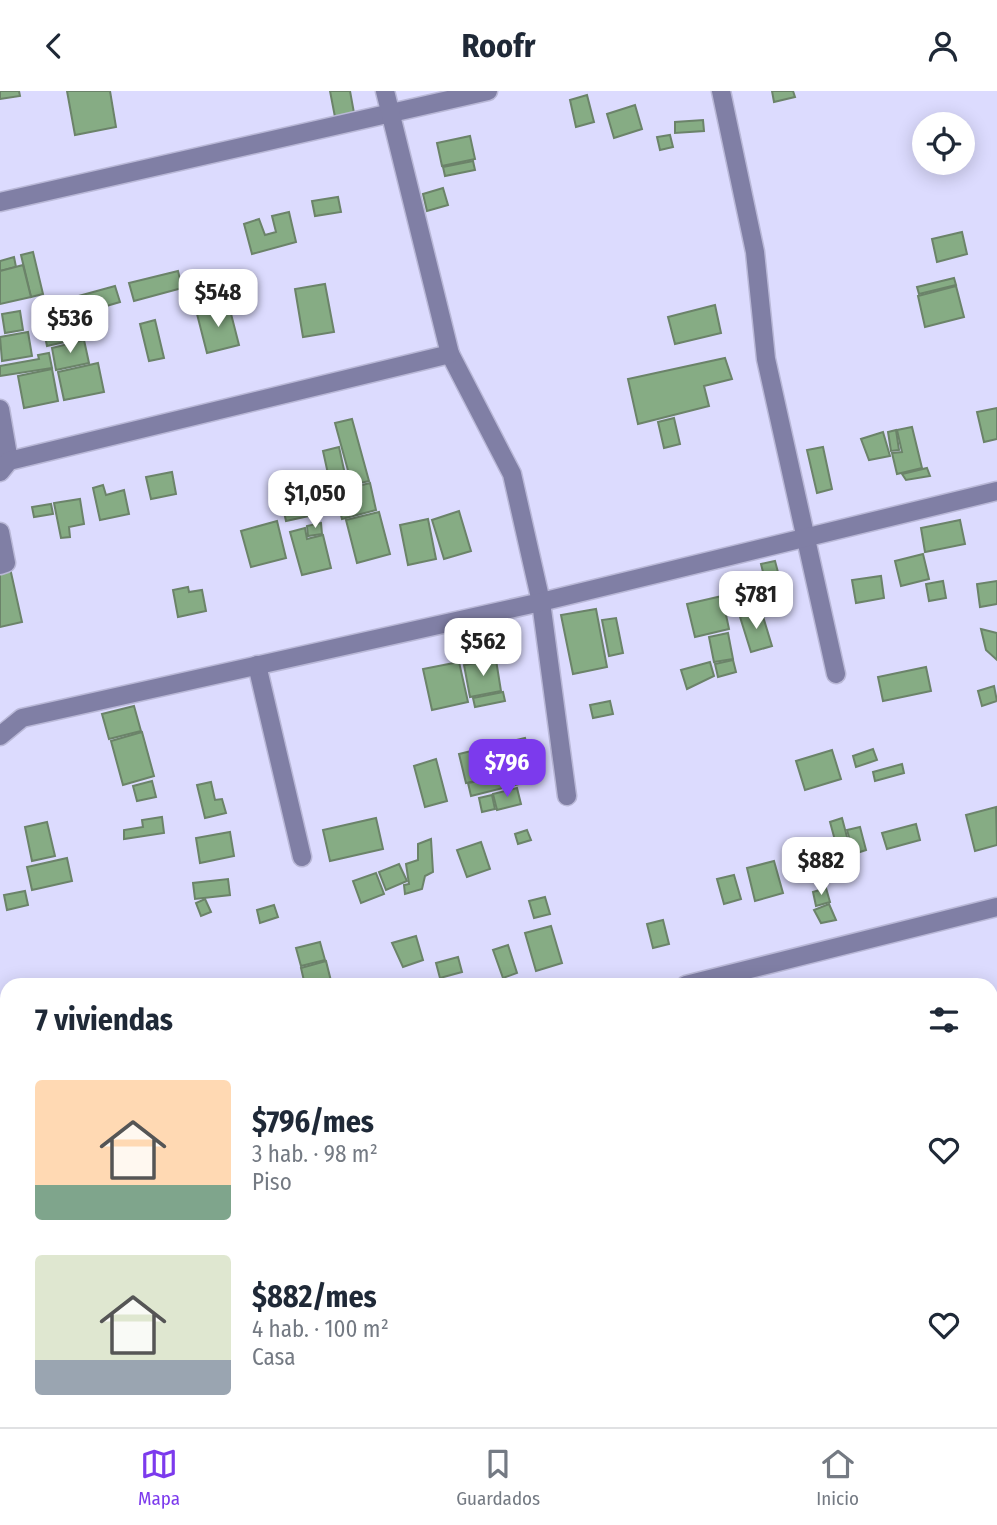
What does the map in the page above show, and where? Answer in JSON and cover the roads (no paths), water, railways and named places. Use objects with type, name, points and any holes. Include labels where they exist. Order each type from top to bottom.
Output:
[{"type":"street","points":[[385,91],[450,353],[512,474],[541,602],[567,796]]},
{"type":"street","points":[[0,202],[488,91]]},
{"type":"street","points":[[721,91],[755,251],[766,359],[836,674]]},
{"type":"street","points":[[0,409],[5,466],[450,353]]},
{"type":"street","points":[[0,736],[22,718],[541,602],[997,491]]},
{"type":"street","points":[[0,532],[6,563],[0,565]]},
{"type":"street","points":[[257,665],[302,857]]},
{"type":"street","points":[[744,978],[997,907]]}]
